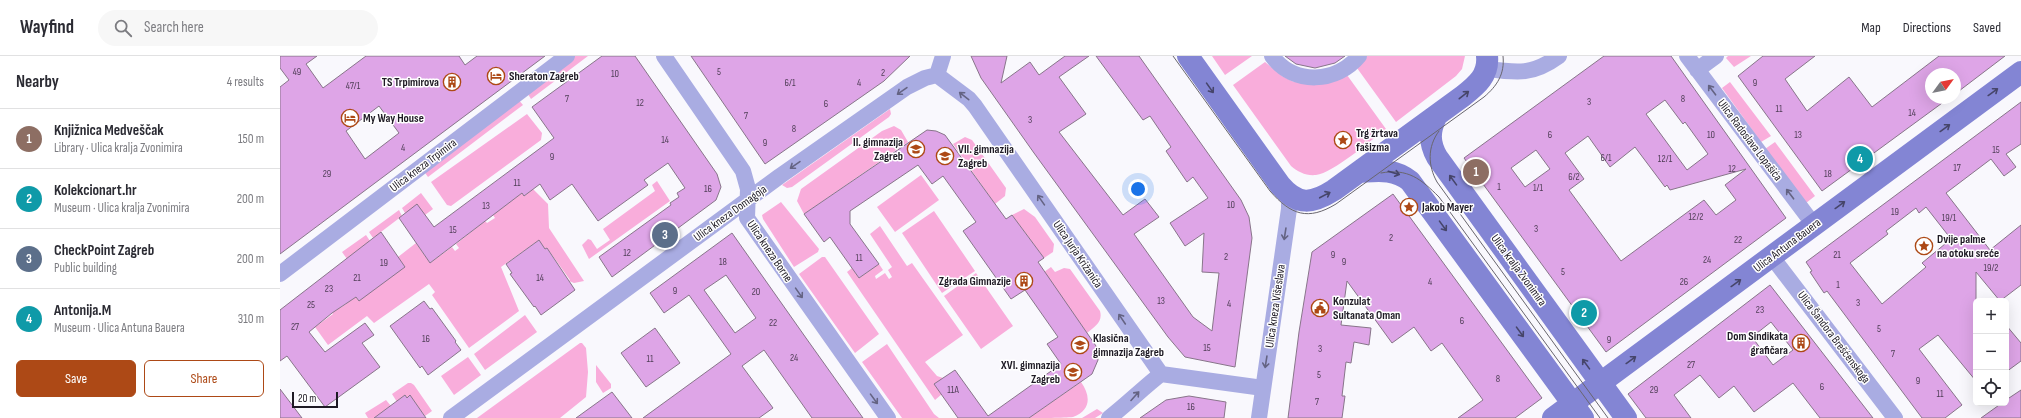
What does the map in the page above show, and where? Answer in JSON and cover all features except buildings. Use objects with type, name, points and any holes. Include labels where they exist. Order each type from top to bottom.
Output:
[{"type":"main road","points":[[1188,56],[1289,195],[1297,200],[1318,199],[1334,190],[1436,117],[1477,84],[1487,62]]},
{"type":"main road","name":"Ulica Antuna Bauera","points":[[1553,418],[1577,411],[1600,383],[2021,72]]},
{"type":"main road","name":"Ulica kralja Zvonimira","points":[[1436,117],[1431,128],[1430,136],[1437,157],[1626,418]]},
{"type":"main road","points":[[1359,172],[1392,171],[1404,176],[1410,181],[1577,411]]},
{"type":"street","name":"Ulica kneza Trpimira","points":[[280,274],[567,56]]},
{"type":"street","name":"Ulica kneza Borne","points":[[664,56],[743,171],[747,180],[747,218],[888,418]]},
{"type":"street","points":[[937,75],[943,56]]},
{"type":"street","points":[[1272,56],[1288,70],[1301,76],[1314,78],[1328,77],[1340,72],[1352,65],[1359,56]]},
{"type":"street","points":[[1487,62],[1502,71],[1536,70],[1545,66],[1559,56]]},
{"type":"street","name":"Ulica Radoslava Lopašića","points":[[1687,56],[1814,225]]},
{"type":"street","points":[[1697,70],[1716,56]]},
{"type":"street","name":"Ulica kneza Domagoja","points":[[451,418],[747,200],[907,88],[925,78],[937,75]]},
{"type":"street","name":"Ulica Jurja Križanića","points":[[937,75],[969,99],[975,106],[1161,374]]},
{"type":"street","name":"Ulica kneza Višeslava","points":[[1259,418],[1289,209],[1289,195]]},
{"type":"street","name":"Ulica Šandora Brešćenskoga","points":[[1772,256],[1895,418]]},
{"type":"street","points":[[1109,418],[1126,405],[1140,390],[1161,374],[1263,388]]},
{"type":"shaded area","points":[[574,56],[588,56],[531,99],[526,91]]},
{"type":"shaded area","points":[[1212,56],[1252,56],[1225,75]]},
{"type":"shaded area","points":[[1367,56],[1465,56],[1462,69],[1456,76],[1396,122],[1357,68]]},
{"type":"shaded area","points":[[1728,56],[1751,56],[1734,67],[1726,58]]},
{"type":"shaded area","points":[[1265,62],[1282,76],[1294,82],[1347,75],[1386,129],[1332,169],[1316,175],[1299,172],[1291,166],[1233,85]]},
{"type":"shaded area","points":[[1730,82],[1771,136],[1761,142],[1722,88]]},
{"type":"shaded area","points":[[517,98],[523,105],[428,177],[423,170]]},
{"type":"shaded area","points":[[890,109],[891,114],[889,117],[792,187],[787,188],[782,185]]},
{"type":"shaded area","points":[[527,114],[542,133],[541,140],[451,206],[447,205],[431,182]]},
{"type":"shaded area","points":[[894,126],[901,130],[908,142],[804,214],[797,201],[801,189],[882,131]]},
{"type":"shaded area","points":[[965,137],[972,140],[1006,188],[1005,196],[995,204],[953,144]]},
{"type":"shaded area","points":[[1775,142],[1815,196],[1806,203],[1765,149]]},
{"type":"shaded area","points":[[921,175],[939,200],[895,232],[877,207]]},
{"type":"shaded area","points":[[657,181],[670,201],[589,259],[582,245],[588,239],[591,240],[597,249],[610,240],[603,229],[655,191],[652,185]]},
{"type":"shaded area","points":[[533,189],[548,204],[549,228],[584,281],[574,283],[569,281],[570,280],[547,248],[545,249],[539,240],[501,267],[519,311],[469,348],[432,295],[435,292],[429,284],[374,323],[367,316],[328,345],[315,327],[333,314],[329,308],[336,303],[340,308],[346,304],[343,299],[350,289],[359,301],[398,257],[416,243],[430,263],[452,247],[455,251],[459,248],[456,244],[485,221],[487,223],[495,218],[493,215],[522,193],[524,196]]},
{"type":"shaded area","points":[[421,193],[433,209],[425,215],[405,213],[402,208]]},
{"type":"shaded area","points":[[781,202],[819,249],[818,252],[794,267],[763,219],[762,215]]},
{"type":"shaded area","points":[[1024,209],[1035,217],[1054,244],[1053,252],[1044,258],[1012,215]]},
{"type":"shaded area","points":[[399,210],[402,216],[373,238],[369,232]]},
{"type":"shaded area","points":[[934,211],[975,271],[942,293],[902,233]]},
{"type":"shaded area","points":[[880,226],[907,266],[912,263],[963,335],[925,362],[937,376],[943,378],[942,394],[935,400],[847,272],[852,268],[859,278],[879,264],[883,270],[875,276],[876,279],[885,273],[889,279],[892,277],[888,270],[892,267],[870,234]]},
{"type":"shaded area","points":[[366,235],[370,241],[347,259],[342,252]]},
{"type":"shaded area","points":[[822,257],[825,257],[879,334],[855,353],[799,274]]},
{"type":"shaded area","points":[[1051,267],[1055,272],[1064,268],[1070,269],[1100,311],[1101,315],[1099,321],[1087,333],[1044,272]]},
{"type":"shaded area","points":[[976,273],[1013,326],[981,349],[944,296]]},
{"type":"shaded area","points":[[525,315],[537,332],[485,370],[474,354]]},
{"type":"shaded area","points":[[582,343],[586,348],[588,372],[586,397],[560,418],[477,418]]},
{"type":"shaded area","points":[[887,344],[934,414],[939,418],[902,418],[862,362]]},
{"type":"shaded area","points":[[468,357],[481,375],[454,395],[441,376]]},
{"type":"shaded area","points":[[596,365],[611,384],[611,388],[603,393],[596,382]]},
{"type":"shaded area","points":[[1081,382],[1088,397],[1088,402],[1083,411],[1079,414],[1073,417],[1029,418]]},
{"type":"shaded area","points":[[408,383],[414,385],[432,411],[425,416],[410,396],[407,398],[405,395],[397,402],[392,394]]},
{"type":"shaded area","points":[[386,400],[391,406],[374,418],[368,418],[365,413]]},
{"type":"shaded area","points":[[1097,409],[1103,413],[1095,418],[1082,418]]},
{"type":"tram line","points":[[1173,56],[1270,191],[1285,206],[1300,213],[1308,214],[1317,213],[1336,204],[1484,97],[1499,79],[1503,68],[1503,56]]},
{"type":"tram line","points":[[1439,131],[1432,143],[1430,156],[1432,170],[1437,182],[1608,418]]},
{"type":"tram line","points":[[1381,173],[1399,172],[1413,176],[1420,180],[1439,197],[1600,418]]},
{"type":"place","name":"Sheraton Zagreb","points":[[496,76]]},
{"type":"place","name":"TS Trpimirova","points":[[452,82]]},
{"type":"place","name":"My Way House","points":[[350,118]]},
{"type":"place","name":"Trg žrtava fašizma","points":[[1343,140]]},
{"type":"place","name":"II. gimnazija Zagreb","points":[[916,149]]},
{"type":"place","name":"VII. gimnazija Zagreb","points":[[945,156]]},
{"type":"place","name":"Antonija.M","points":[[1860,159]]},
{"type":"place","name":"Knjižnica Medveščak","points":[[1476,172]]},
{"type":"place","name":"Jakob Mayer","points":[[1409,207]]},
{"type":"place","name":"CheckPoint Zagreb","points":[[665,235]]},
{"type":"place","name":"Dvije palme na otoku sreće","points":[[1924,246]]},
{"type":"place","name":"Zgrada Gimnazije","points":[[1024,281]]},
{"type":"place","name":"Konzulat Sultanata Oman","points":[[1320,308]]},
{"type":"place","name":"Kolekcionart.hr","points":[[1584,313]]},
{"type":"place","name":"Dom Sindikata grafičara","points":[[1801,343]]},
{"type":"place","name":"Klasična gimnazija Zagreb","points":[[1080,345]]},
{"type":"place","name":"XVI. gimnazija Zagreb","points":[[1073,372]]}]
